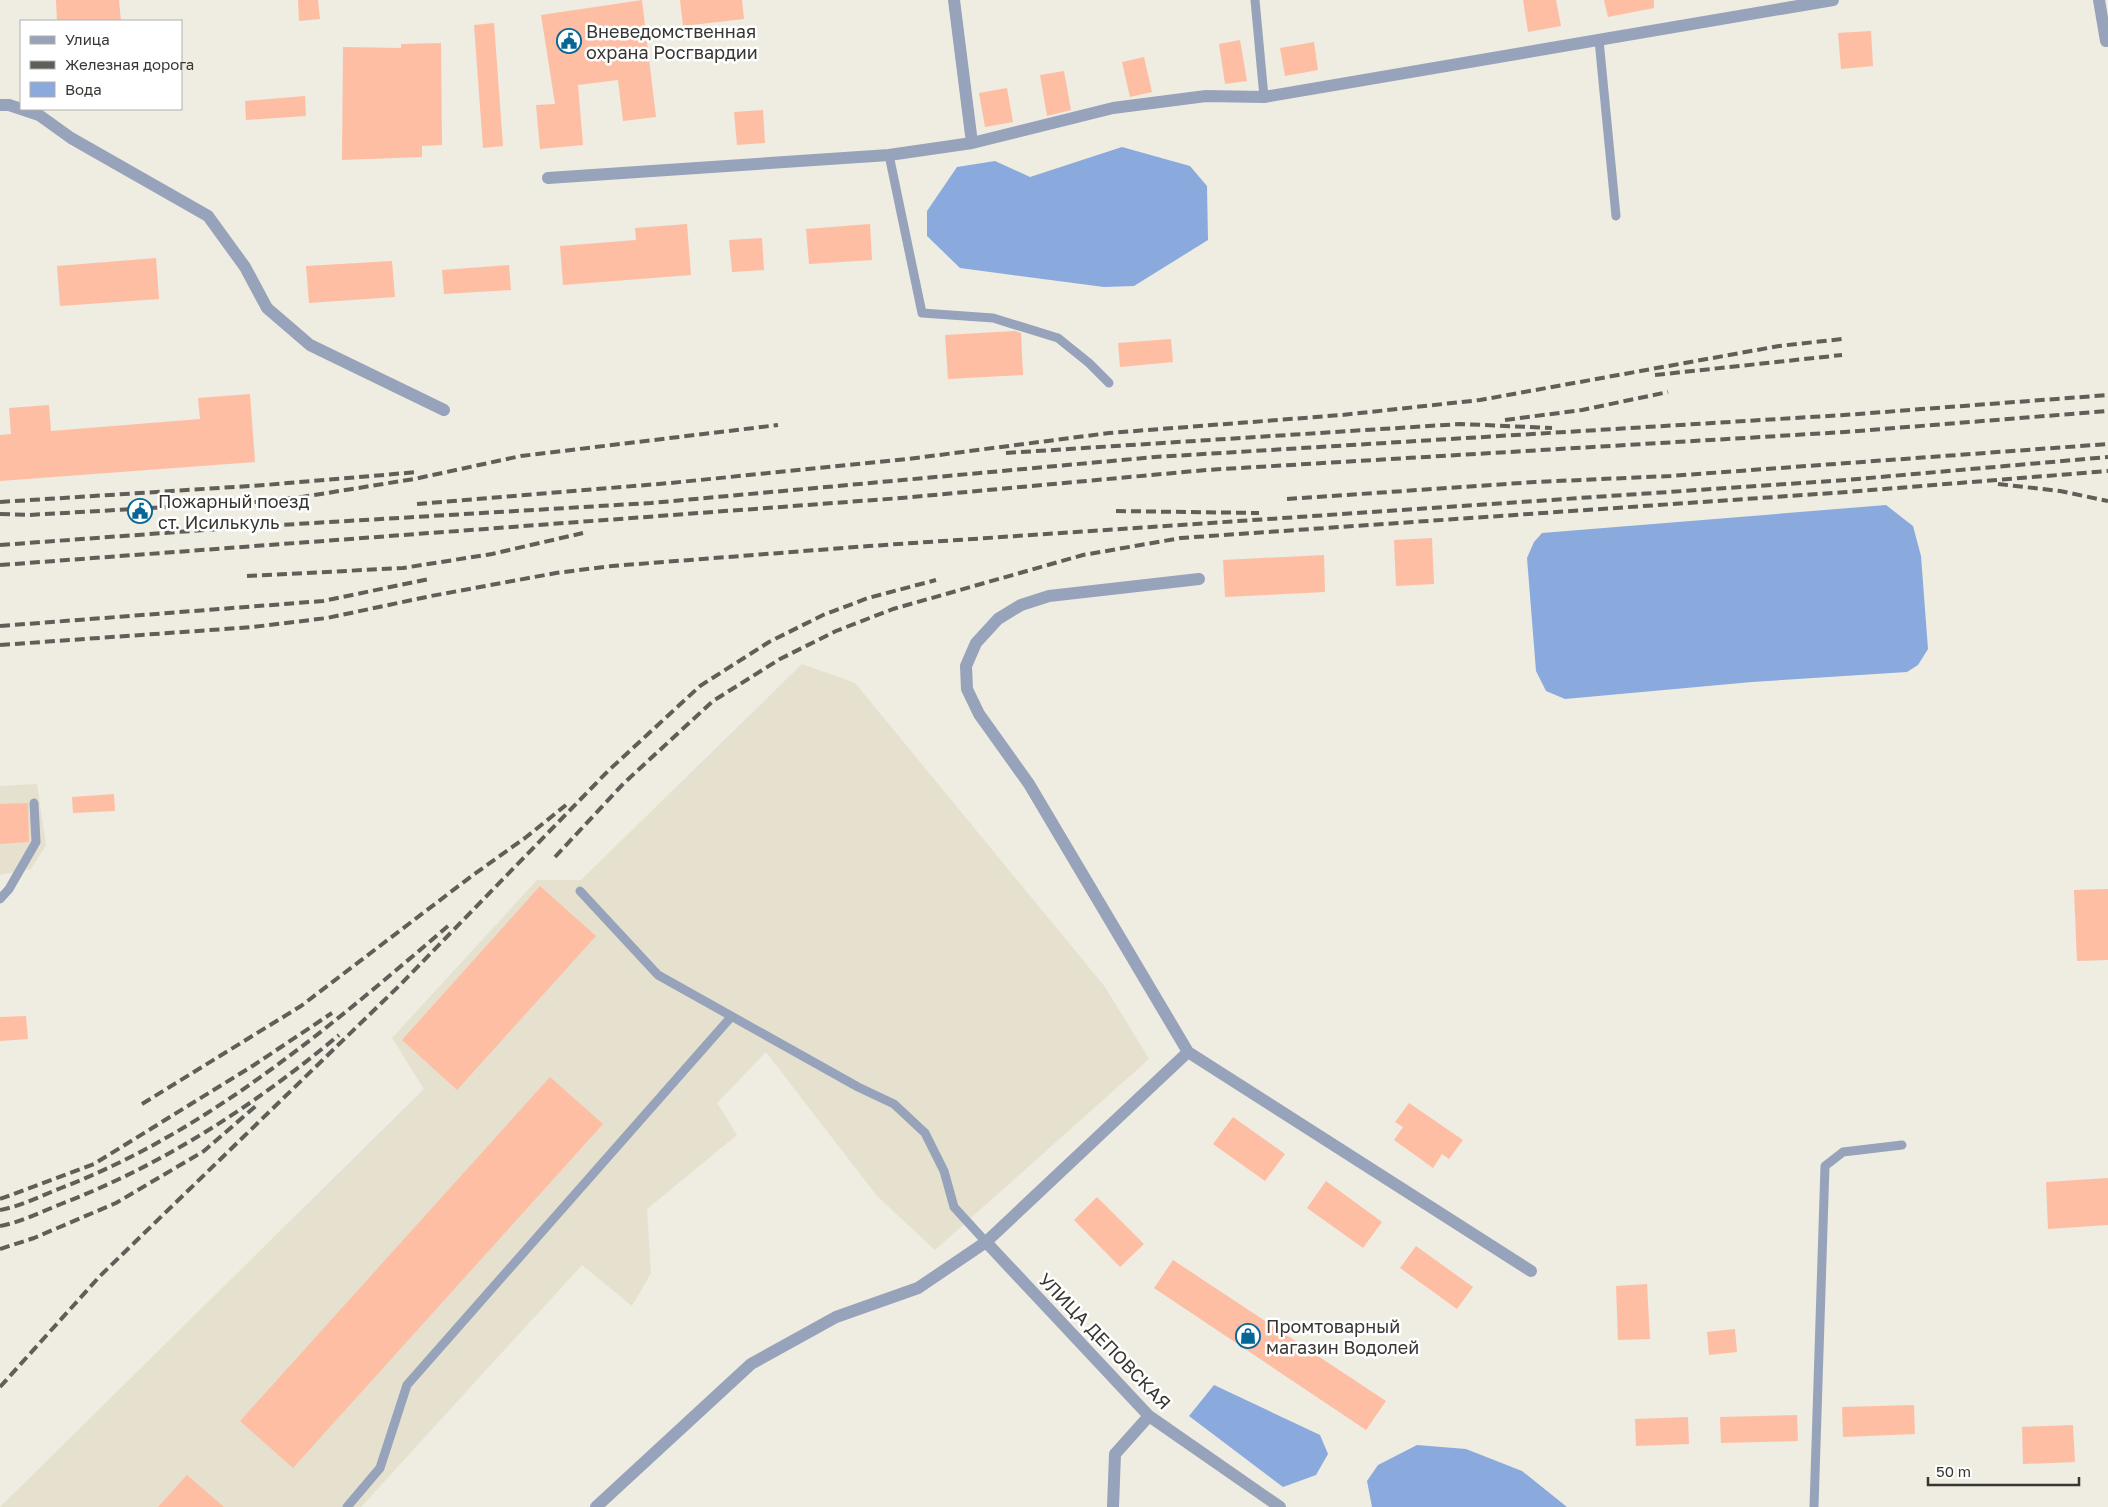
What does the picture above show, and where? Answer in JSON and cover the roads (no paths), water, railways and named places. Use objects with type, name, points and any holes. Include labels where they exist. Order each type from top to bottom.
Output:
[{"type":"street","points":[[954,0],[972,143]]},
{"type":"street","points":[[548,178],[889,155],[972,143],[1113,108],[1206,96],[1264,96],[1833,0]]},
{"type":"street","points":[[2099,0],[2106,40]]},
{"type":"street","points":[[0,105],[9,105],[20,109]]},
{"type":"street","points":[[24,110],[39,115],[71,138],[208,216],[245,267],[267,308],[310,345],[444,410]]},
{"type":"street","points":[[1199,579],[1049,596],[1021,605],[998,619],[976,643],[966,666],[967,689],[979,714],[1028,784],[1188,1052],[1531,1271]]},
{"type":"street","points":[[596,1507],[751,1364],[836,1317],[918,1288],[986,1242],[1188,1052]]},
{"type":"street","name":"УЛИЦА ДЕПОВСКАЯ","points":[[986,1242],[1149,1416],[1280,1507]]},
{"type":"street","points":[[1113,1507],[1116,1454],[1149,1416]]},
{"type":"lane","points":[[1255,0],[1264,96]]},
{"type":"lane","points":[[1599,40],[1616,216]]},
{"type":"lane","points":[[889,155],[922,313],[993,318],[1058,338],[1089,363],[1109,383]]},
{"type":"lane","points":[[0,899],[9,889],[36,842],[34,803]]},
{"type":"lane","points":[[580,890],[658,975],[858,1088],[894,1104],[925,1133],[944,1171],[954,1206],[986,1242]]},
{"type":"lane","points":[[347,1507],[380,1468],[406,1385],[731,1017]]},
{"type":"lane","points":[[1814,1507],[1825,1166],[1843,1152],[1902,1145]]},
{"type":"water","points":[[1122,147],[1190,166],[1207,186],[1208,240],[1134,286],[1104,287],[960,268],[927,236],[927,211],[957,167],[995,161],[1030,177]]},
{"type":"water","points":[[1886,505],[1913,526],[1921,556],[1928,649],[1918,665],[1907,672],[1752,682],[1565,699],[1546,691],[1536,671],[1527,558],[1534,542],[1542,533]]},
{"type":"water","points":[[1214,1385],[1320,1435],[1328,1454],[1316,1475],[1283,1487],[1189,1416]]},
{"type":"water","points":[[1417,1445],[1466,1449],[1522,1471],[1567,1507],[1372,1507],[1367,1481],[1378,1465]]},
{"type":"railway","points":[[417,504],[670,483],[908,459],[1109,433],[1342,415],[1480,400],[1779,346],[1842,339]]},
{"type":"railway","points":[[1655,375],[1842,355]]},
{"type":"railway","points":[[1505,420],[1582,410],[1668,392]]},
{"type":"railway","points":[[0,545],[246,527],[651,503],[1155,457],[1844,415],[2108,395]]},
{"type":"railway","points":[[0,565],[901,498],[1206,470],[1845,432],[2108,411]]},
{"type":"railway","points":[[1006,453],[1460,424],[1552,428]]},
{"type":"railway","points":[[0,514],[29,515],[255,502],[302,497],[414,479],[521,456],[778,425]]},
{"type":"railway","points":[[1287,499],[1535,482],[1670,476],[2108,444]]},
{"type":"railway","points":[[0,645],[253,627],[327,618],[431,596],[556,573],[612,566],[869,546],[1846,480],[2108,457]]},
{"type":"railway","points":[[555,857],[624,783],[713,701],[780,659],[836,631],[893,609],[1083,555],[1181,538],[1847,492],[2108,471]]},
{"type":"railway","points":[[0,502],[265,485],[418,472]]},
{"type":"railway","points":[[1998,484],[2060,491],[2108,501]]},
{"type":"railway","points":[[1116,511],[1259,513]]},
{"type":"railway","points":[[247,576],[403,568],[492,554],[583,533]]},
{"type":"railway","points":[[0,626],[323,601],[429,579]]},
{"type":"railway","points":[[0,1387],[100,1276],[401,984],[608,771],[700,686],[769,642],[823,615],[868,598],[936,580]]},
{"type":"railway","points":[[142,1104],[301,1006],[473,875],[525,838],[566,805]]},
{"type":"railway","points":[[0,1210],[16,1206],[115,1165],[166,1138],[216,1107],[312,1039],[448,926]]},
{"type":"railway","points":[[0,1199],[94,1164],[254,1065],[332,1013]]},
{"type":"railway","points":[[0,1226],[16,1222],[99,1188],[172,1152],[241,1109],[339,1035]]},
{"type":"railway","points":[[0,1249],[34,1238],[116,1203],[204,1151],[257,1105]]},
{"type":"place","name":"Вневедомственная охрана Росгвардии","points":[[569,41]]},
{"type":"place","name":"Пожарный поезд ст. Исилькуль","points":[[140,511]]},
{"type":"place","name":"Промтоварный магазин Водолей","points":[[1248,1336]]}]
